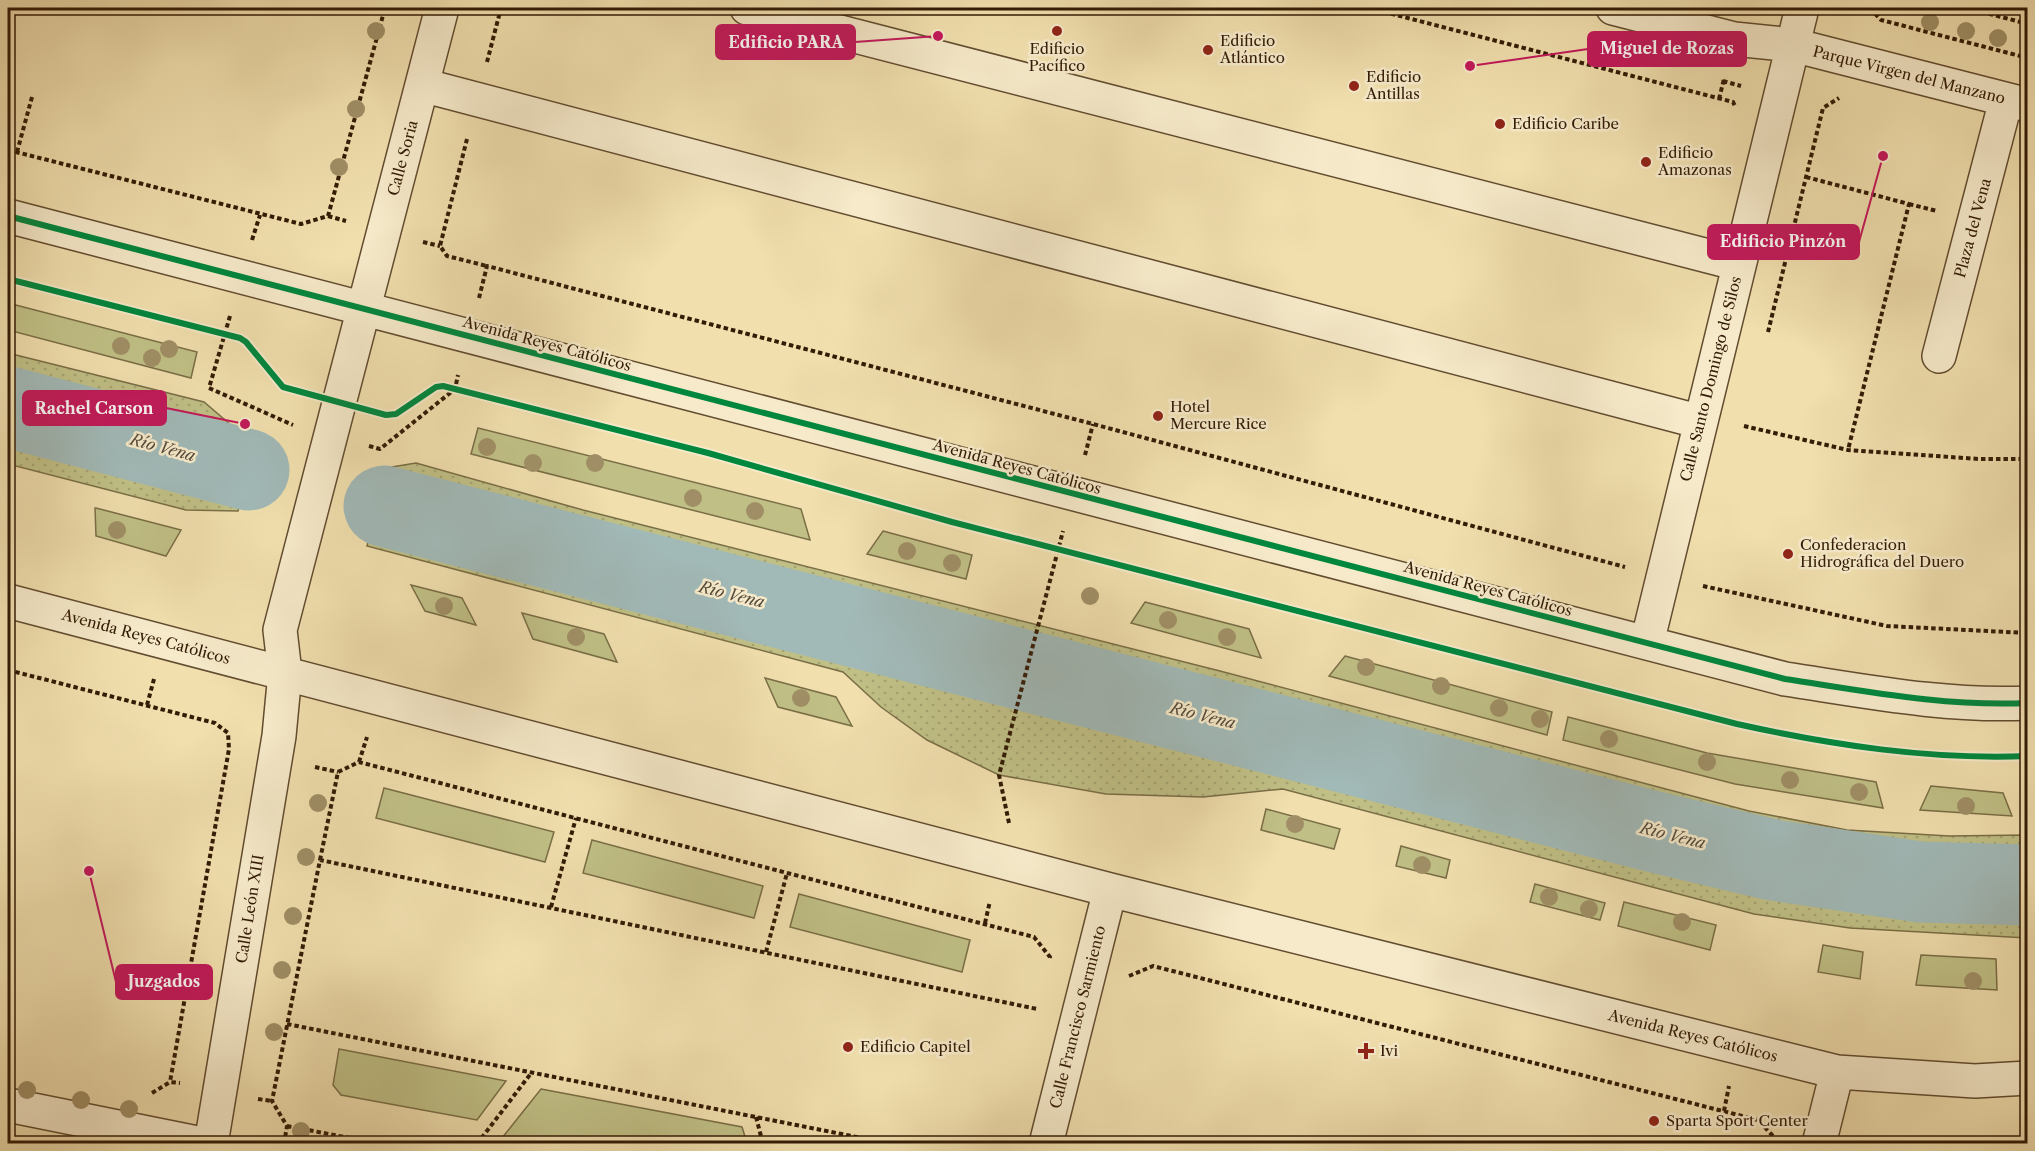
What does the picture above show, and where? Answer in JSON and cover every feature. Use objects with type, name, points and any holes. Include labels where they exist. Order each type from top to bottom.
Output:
[{"type":"street","name":"Calle Soria","points":[[364,308],[442,8]]},
{"type":"street","points":[[747,8],[1739,264]]},
{"type":"street","points":[[1613,8],[1734,39],[1793,45]]},
{"type":"street","name":"Parque Virgen del Manzano","points":[[1802,8],[1793,45],[2017,103]]},
{"type":"street","name":"Calle Santo Domingo de Silos","points":[[1647,643],[1793,45]]},
{"type":"street","points":[[422,85],[1701,422]]},
{"type":"street","name":"Plaza del Vena","points":[[1939,356],[2017,103]]},
{"type":"street","name":"Avenida Reyes Católicos","points":[[8,216],[1796,681],[1899,697],[2000,704],[2028,703]]},
{"type":"street","points":[[285,673],[280,630],[364,308]]},
{"type":"street","name":"Avenida Reyes Católicos","points":[[8,601],[1110,890],[1837,1072],[1975,1081],[2028,1078]]},
{"type":"street","name":"Calle León XIII","points":[[211,1143],[278,747],[285,673]]},
{"type":"street","name":"Calle Francisco Sarmiento","points":[[1046,1143],[1110,890]]},
{"type":"street","points":[[1819,1143],[1837,1072]]},
{"type":"street","points":[[8,1105],[202,1143]]},
{"type":"path","points":[[8,150],[301,224],[328,216],[385,8]]},
{"type":"path","points":[[501,8],[440,246],[447,256],[1093,424],[1629,568]]},
{"type":"path","points":[[1870,8],[1881,20],[2028,58]]},
{"type":"path","points":[[1967,8],[2028,24]]},
{"type":"path","points":[[17,153],[32,98]]},
{"type":"path","points":[[1767,336],[1823,108],[1839,98],[1850,101]]},
{"type":"path","points":[[1806,177],[1909,204],[1848,450]]},
{"type":"path","points":[[260,215],[209,388],[328,443],[380,449],[455,389],[460,369]]},
{"type":"path","points":[[479,298],[487,266]]},
{"type":"path","points":[[213,331],[232,336]]},
{"type":"path","points":[[443,386],[466,392]]},
{"type":"path","points":[[1741,438],[1747,415]]},
{"type":"path","points":[[1744,426],[1848,450],[1979,459],[2028,459]]},
{"type":"path","points":[[1048,547],[1069,553]]},
{"type":"path","points":[[1704,586],[1707,575]]},
{"type":"path","points":[[1698,585],[1887,626],[2028,633]]},
{"type":"path","points":[[1009,821],[999,775],[1038,624]]},
{"type":"path","points":[[8,670],[214,723],[228,733],[229,749],[170,1082]]},
{"type":"path","points":[[284,1143],[286,1126],[272,1101],[287,1024],[338,772],[359,762],[1034,937],[1050,957],[1047,967]]},
{"type":"path","points":[[551,907],[576,818]]},
{"type":"path","points":[[320,860],[1037,1008]]},
{"type":"path","points":[[766,952],[787,873]]},
{"type":"path","points":[[1126,978],[1153,966],[1758,1120],[1775,1138],[1774,1143]]},
{"type":"path","points":[[1034,1019],[1040,998]]},
{"type":"path","points":[[287,1024],[892,1143]]},
{"type":"path","points":[[477,1143],[532,1072]]},
{"type":"path","points":[[756,1116],[763,1143]]},
{"type":"path","points":[[286,1126],[381,1143]]},
{"type":"path","points":[[1995,1143],[2028,1142]]},
{"type":"green space","points":[[8,303],[197,352],[191,378],[8,330]]},
{"type":"green space","points":[[8,353],[204,402],[231,425],[259,432],[238,511],[186,510],[8,464]]},
{"type":"green space","points":[[478,428],[801,509],[810,540],[471,454]]},
{"type":"green space","points":[[416,463],[583,510],[1220,671],[1749,811],[1847,830],[1949,836],[2027,835],[2027,938],[1850,928],[1754,914],[1283,789],[1203,797],[1106,794],[999,775],[927,740],[881,707],[843,672],[367,546],[386,468]]},
{"type":"green space","points":[[95,508],[181,530],[166,556],[96,536]]},
{"type":"green space","points":[[883,531],[972,555],[966,579],[867,554]]},
{"type":"green space","points":[[411,585],[462,598],[476,625],[425,611]]},
{"type":"green space","points":[[1145,602],[1249,629],[1261,658],[1131,623]]},
{"type":"green space","points":[[522,613],[604,634],[617,662],[533,639]]},
{"type":"green space","points":[[1345,656],[1552,712],[1547,735],[1329,676]]},
{"type":"green space","points":[[765,678],[836,697],[852,726],[778,707]]},
{"type":"green space","points":[[1568,717],[1707,753],[1876,782],[1883,808],[1735,784],[1563,740]]},
{"type":"green space","points":[[1931,786],[2003,793],[2012,816],[1920,810]]},
{"type":"green space","points":[[384,788],[554,832],[545,862],[376,818]]},
{"type":"green space","points":[[1266,809],[1340,829],[1334,849],[1261,830]]},
{"type":"green space","points":[[592,840],[763,886],[754,918],[583,873]]},
{"type":"green space","points":[[1401,846],[1450,860],[1446,878],[1396,866]]},
{"type":"green space","points":[[1535,884],[1605,903],[1600,920],[1530,902]]},
{"type":"green space","points":[[799,894],[970,940],[962,972],[790,927]]},
{"type":"green space","points":[[1624,902],[1716,925],[1710,950],[1618,926]]},
{"type":"green space","points":[[1823,945],[1863,952],[1860,979],[1818,972]]},
{"type":"green space","points":[[1921,955],[1996,959],[1997,990],[1916,985]]},
{"type":"green space","points":[[339,1049],[506,1081],[477,1120],[341,1095],[333,1085]]},
{"type":"green space","points":[[541,1089],[742,1127],[747,1143],[498,1143]]},
{"type":"waterway","name":"Río Vena","points":[[8,407],[249,470]]},
{"type":"waterway","name":"Río Vena","points":[[384,506],[1659,833],[1773,860],[1920,882],[2028,885]]},
{"type":"cycle path","points":[[8,216],[1785,679],[1936,700],[1997,704],[2028,703]]},
{"type":"cycle path","points":[[8,279],[240,338],[246,342],[283,387],[386,415],[396,414],[436,387],[443,386],[708,453],[952,522],[1737,724],[1845,744],[1917,753],[1954,756],[2028,756]]},
{"type":"place","name":"Edificio Pacífico","points":[[1057,31]]},
{"type":"place","name":"Edificio PARA","points":[[938,36]]},
{"type":"place","name":"Edificio Atlántico","points":[[1208,50]]},
{"type":"place","name":"Miguel de Rozas","points":[[1470,66]]},
{"type":"place","name":"Edificio Antillas","points":[[1354,86]]},
{"type":"place","name":"Edificio Caribe","points":[[1500,124]]},
{"type":"place","name":"Edificio Pinzón","points":[[1883,156]]},
{"type":"place","name":"Edificio Amazonas","points":[[1646,162]]},
{"type":"place","name":"Hotel Mercure Rice","points":[[1158,416]]},
{"type":"place","name":"Rachel Carson","points":[[245,424]]},
{"type":"place","name":"Confederacion Hidrográfica del Duero","points":[[1788,554]]},
{"type":"place","name":"Juzgados","points":[[89,871]]},
{"type":"place","name":"Edificio Capitel","points":[[848,1047]]},
{"type":"place","name":"Ivi","points":[[1366,1051]]},
{"type":"place","name":"Sparta Sport Center","points":[[1654,1121]]}]
